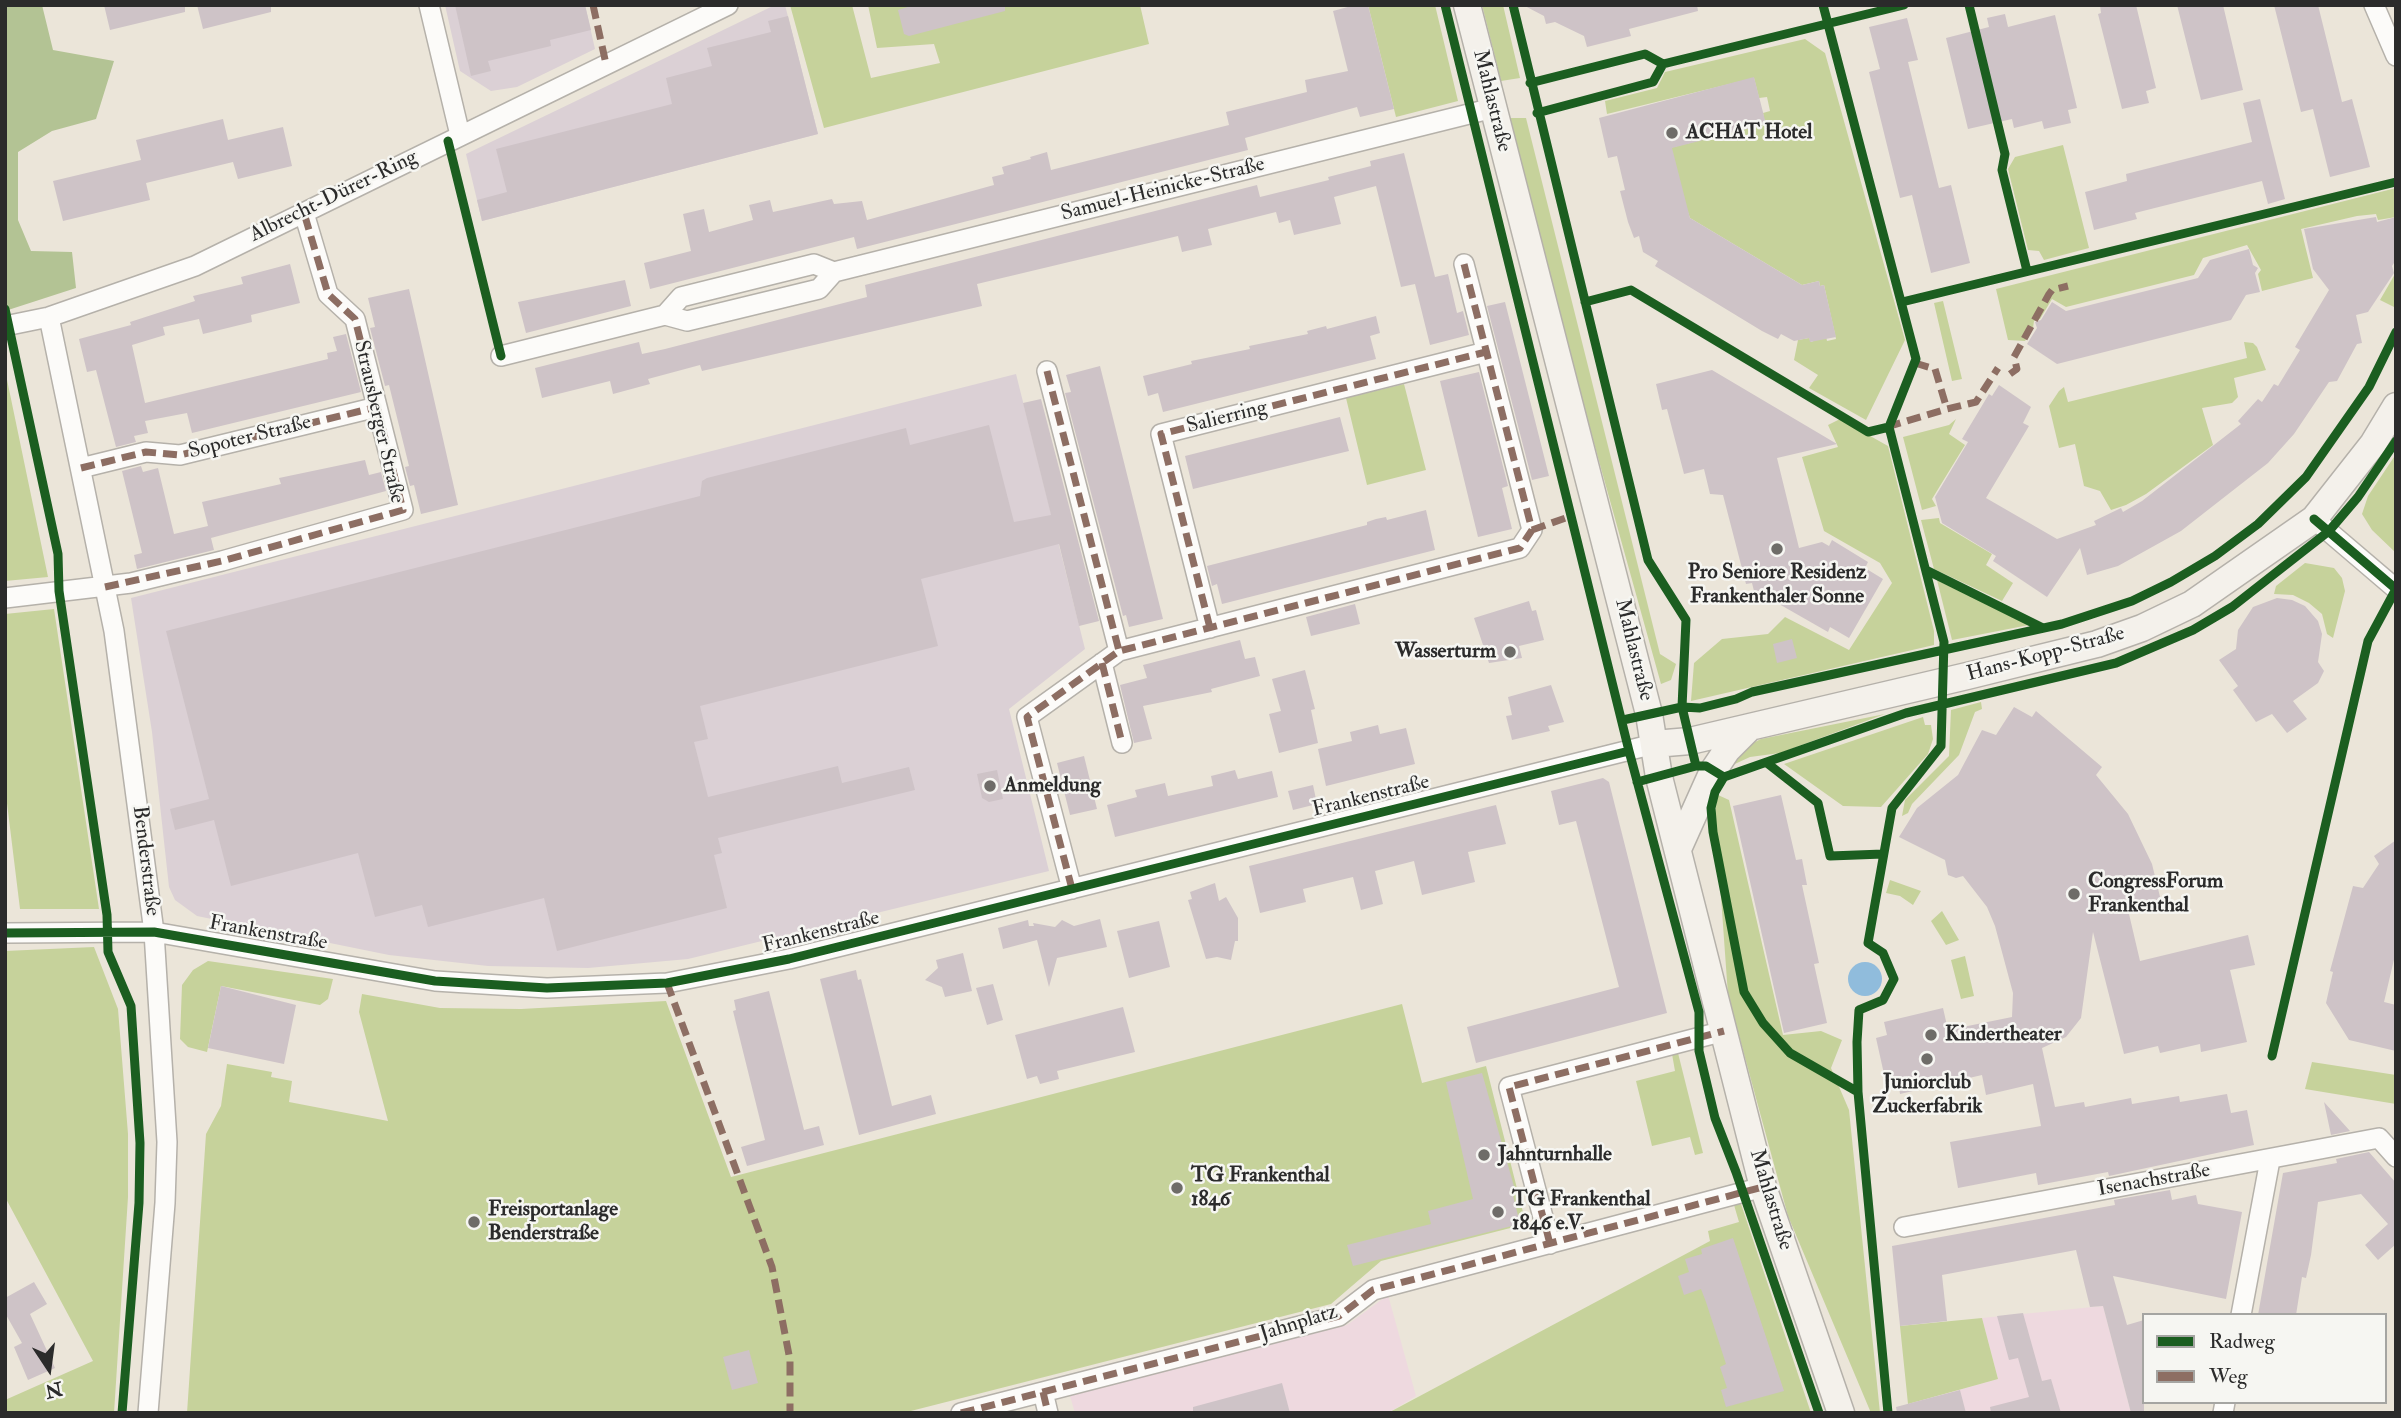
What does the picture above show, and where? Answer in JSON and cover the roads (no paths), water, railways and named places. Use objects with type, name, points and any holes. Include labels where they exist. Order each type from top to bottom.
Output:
[{"type":"main road","name":"Mahlastraße","points":[[1467,5],[1628,632],[1659,777],[1763,1187],[1841,1413]]},
{"type":"main road","name":"Hans-Kopp-Straße","points":[[1654,744],[1690,741],[1750,727],[2084,647],[2143,628],[2192,604],[2315,519],[2373,444],[2396,406]]},
{"type":"main road","points":[[1678,849],[1713,771],[1727,750],[1750,727]]},
{"type":"street","points":[[429,5],[460,135]]},
{"type":"street","name":"Albrecht-Dürer-Ring","points":[[5,326],[49,317],[195,266],[728,5]]},
{"type":"street","points":[[2374,5],[2396,56]]},
{"type":"street","name":"Samuel-Heinicke-Straße","points":[[501,356],[664,316],[681,297],[814,264],[834,272],[1493,108]]},
{"type":"street","name":"Strausberger Straße","points":[[106,587],[222,561],[403,510],[355,319],[328,294],[304,213]]},
{"type":"street","points":[[1072,889],[1027,717],[1119,651],[1520,548],[1532,530],[1464,264]]},
{"type":"street","name":"Benderstraße","points":[[49,317],[106,587],[154,932],[167,1142],[148,1413]]},
{"type":"street","name":"Salierring","points":[[1210,628],[1161,435],[1486,352]]},
{"type":"street","points":[[1046,372],[1119,651]]},
{"type":"street","name":"Sopoter Straße","points":[[81,468],[146,452],[180,455],[377,407]]},
{"type":"street","points":[[2315,519],[2396,589]]},
{"type":"street","points":[[5,598],[106,587]]},
{"type":"street","points":[[1102,663],[1122,743]]},
{"type":"street","name":"Frankenstraße","points":[[5,933],[154,932],[435,981],[547,988],[667,983],[730,973],[1654,744]]},
{"type":"street","points":[[1550,1244],[1509,1087],[1724,1031]]},
{"type":"street","name":"Isenachstraße","points":[[1904,1227],[2378,1138],[2396,1157]]},
{"type":"street","points":[[2241,1313],[2270,1160]]},
{"type":"street","name":"Jahnplatz","points":[[961,1413],[1339,1316],[1373,1290],[1763,1187]]},
{"type":"street","points":[[1043,1392],[1048,1413]]},
{"type":"water","points":[[1865,962],[1877,967],[1882,979],[1877,991],[1865,996],[1853,991],[1848,979],[1853,967]]},
{"type":"place","name":"ACHAT Hotel","points":[[1672,133]]},
{"type":"place","name":"Pro Seniore Residenz Frankenthaler Sonne","points":[[1777,549]]},
{"type":"place","name":"Wasserturm","points":[[1510,652]]},
{"type":"place","name":"Anmeldung","points":[[990,786]]},
{"type":"place","name":"CongressForum Frankenthal","points":[[2074,894]]},
{"type":"place","name":"Kindertheater","points":[[1931,1035]]},
{"type":"place","name":"Juniorclub Zuckerfabrik","points":[[1927,1059]]},
{"type":"place","name":"Jahnturnhalle","points":[[1484,1155]]},
{"type":"place","name":"TG Frankenthal 1846","points":[[1177,1188]]},
{"type":"place","name":"TG Frankenthal 1846 e.V.","points":[[1498,1212]]},
{"type":"place","name":"Freisportanlage Benderstraße","points":[[474,1222]]}]
